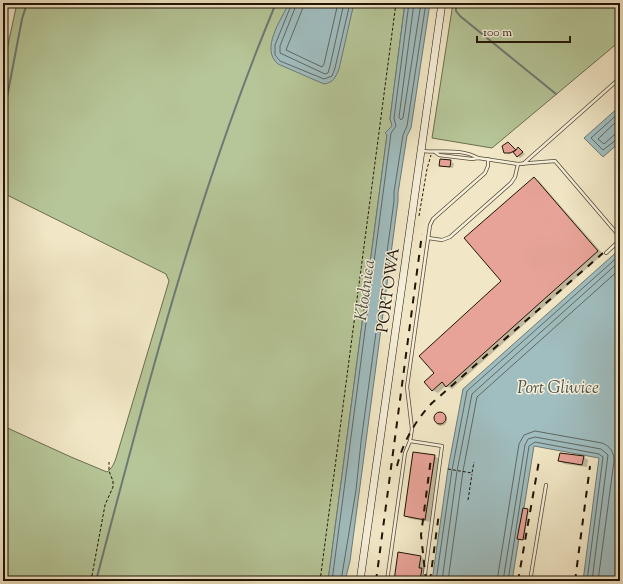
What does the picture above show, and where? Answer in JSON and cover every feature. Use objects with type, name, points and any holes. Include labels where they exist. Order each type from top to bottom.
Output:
[{"type":"street","name":"PORTOWA","points":[[360,581],[442,3]]},
{"type":"lane","points":[[523,164],[620,78]]},
{"type":"lane","points":[[421,151],[435,152],[439,150],[472,154],[478,158]]},
{"type":"lane","points":[[435,152],[439,155],[472,159],[488,159],[518,164],[555,161],[620,236]]},
{"type":"lane","points":[[388,581],[406,452],[412,429],[408,387],[430,225],[433,219],[485,173],[488,166],[488,159]]},
{"type":"lane","points":[[428,238],[442,240],[450,237],[511,183],[515,177],[518,164]]},
{"type":"lane","points":[[606,253],[620,240]]},
{"type":"lane","points":[[410,441],[442,446],[424,581]]},
{"type":"lane","points":[[530,581],[546,485]]},
{"type":"path","points":[[320,581],[396,3]]},
{"type":"path","points":[[91,581],[105,505],[113,487],[113,481],[109,471],[109,462]]},
{"type":"path","points":[[468,500],[474,462]]},
{"type":"path","points":[[448,469],[472,473]]},
{"type":"green space","points":[[17,3],[405,3],[390,119],[393,126],[385,133],[387,135],[328,581],[3,581],[3,426],[107,472],[113,466],[116,458],[169,281],[166,274],[3,193],[3,68]]},
{"type":"green space","points":[[453,3],[620,3],[620,41],[492,148],[432,138]]},
{"type":"water","points":[[289,3],[354,3],[339,69],[332,81],[324,84],[278,64],[273,58],[271,43],[277,26]]},
{"type":"water","points":[[405,3],[430,3],[411,128],[407,136],[398,193],[350,561],[345,581],[328,581],[387,135],[385,133],[392,126],[390,119]]},
{"type":"water","points":[[620,106],[620,142],[603,157],[584,138]]},
{"type":"water","name":"Port Gliwice","points":[[620,249],[620,581],[583,581],[599,458],[534,446],[512,581],[432,581],[448,469],[463,389]]},
{"type":"building","points":[[508,142],[516,150],[510,153],[504,153],[502,146]]},
{"type":"building","points":[[518,147],[523,152],[517,157],[513,152]]},
{"type":"building","points":[[440,159],[451,160],[450,167],[439,166]]},
{"type":"building","points":[[534,177],[598,251],[446,387],[442,382],[432,391],[424,382],[434,373],[419,356],[501,281],[464,238]]},
{"type":"building","points":[[440,412],[444,414],[446,418],[444,422],[440,424],[436,422],[434,418],[436,414]]},
{"type":"building","points":[[413,452],[435,455],[425,520],[404,516]]},
{"type":"building","points":[[560,453],[584,456],[582,465],[558,461]]},
{"type":"building","points":[[523,508],[528,509],[523,540],[517,539]]},
{"type":"building","points":[[398,552],[421,556],[419,568],[422,568],[420,581],[394,581]]},
{"type":"waterway","points":[[3,118],[22,19],[27,3]]},
{"type":"waterway","points":[[96,581],[155,362],[198,217],[222,145],[276,3]]},
{"type":"waterway","points":[[456,3],[456,11],[460,16],[556,94]]},
{"type":"railway","points":[[376,581],[422,234]]},
{"type":"railway","points":[[397,466],[410,432],[432,403],[603,253]]},
{"type":"railway","points":[[426,581],[421,535],[431,458]]},
{"type":"railway","points":[[518,581],[539,461]]},
{"type":"railway","points":[[575,581],[590,466]]},
{"type":"railway","points":[[430,581],[439,513]]},
{"type":"water label","name":"Kłodnica","points":[[364,290]]}]
